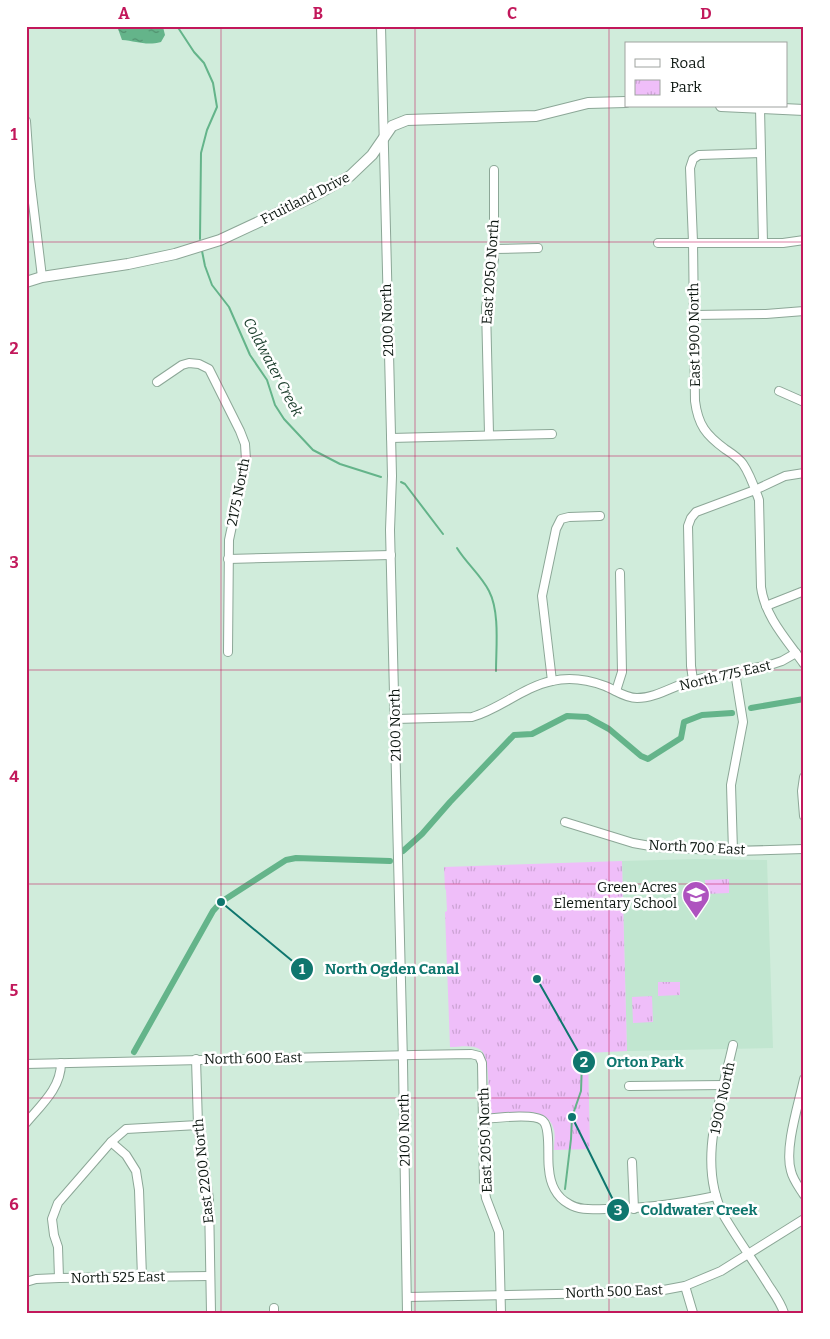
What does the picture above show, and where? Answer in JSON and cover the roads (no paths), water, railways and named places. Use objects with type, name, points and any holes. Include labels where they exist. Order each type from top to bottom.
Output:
[{"type":"street","name":"2100 North","points":[[381,26],[391,438],[391,555],[407,1313]]},
{"type":"street","points":[[381,37],[388,26]]},
{"type":"street","name":"Fruitland Drive","points":[[26,282],[42,277],[128,264],[175,254],[220,240],[312,197],[350,176],[372,154],[392,126],[407,120],[536,116],[588,103],[625,102]]},
{"type":"street","points":[[763,242],[760,108],[804,110]]},
{"type":"street","points":[[26,122],[30,178],[42,277]]},
{"type":"street","name":"East 1900 North","points":[[761,153],[700,155],[693,159],[690,168],[696,416],[713,440],[743,464],[755,490],[759,500],[761,587],[766,606],[773,621],[804,664]]},
{"type":"street","name":"East 2050 North","points":[[489,434],[486,308],[494,259],[494,170]]},
{"type":"street","points":[[658,243],[783,243],[804,240]]},
{"type":"street","points":[[494,249],[538,248]]},
{"type":"street","points":[[694,315],[766,314],[804,311]]},
{"type":"street","name":"2175 North","points":[[157,382],[189,363],[198,364],[209,370],[245,444],[246,460],[229,540],[228,652]]},
{"type":"street","points":[[779,391],[804,402]]},
{"type":"street","points":[[391,438],[489,434],[552,434]]},
{"type":"street","points":[[693,680],[690,666],[688,536],[688,526],[691,518],[696,512],[755,490],[785,476],[804,474]]},
{"type":"street","points":[[552,681],[542,596],[556,530],[561,520],[569,517],[600,516]]},
{"type":"street","points":[[228,559],[391,555]]},
{"type":"street","points":[[616,691],[622,672],[620,573]]},
{"type":"street","points":[[766,606],[804,591]]},
{"type":"street","name":"North 775 East","points":[[395,719],[472,717],[485,714],[536,687],[552,681],[568,679],[589,681],[636,698],[649,696],[693,680],[770,665],[796,653]]},
{"type":"street","points":[[733,851],[731,785],[743,722],[735,672]]},
{"type":"street","points":[[804,777],[802,791],[804,816]]},
{"type":"street","name":"North 700 East","points":[[564,822],[633,843],[656,847],[733,851],[804,849]]},
{"type":"street","name":"1900 North","points":[[733,1045],[713,1130],[711,1162],[716,1196],[724,1216],[749,1253],[784,1313]]},
{"type":"street","name":"North 600 East","points":[[26,1064],[403,1055],[471,1054],[479,1056]]},
{"type":"street","name":"East 2050 North","points":[[479,1056],[482,1063],[484,1184],[486,1198],[499,1232],[501,1313]]},
{"type":"street","name":"East 2200 North","points":[[196,1059],[198,1125],[209,1200],[211,1313]]},
{"type":"street","points":[[26,1123],[54,1090],[59,1079],[61,1063]]},
{"type":"street","points":[[804,1079],[791,1138],[789,1161],[791,1172],[804,1195]]},
{"type":"street","points":[[629,1086],[724,1085]]},
{"type":"street","points":[[483,1119],[536,1116],[544,1121],[547,1128],[549,1170],[552,1184],[558,1196],[569,1205],[584,1210],[634,1209],[674,1205],[716,1196]]},
{"type":"street","points":[[59,1278],[58,1247],[52,1219],[58,1203],[112,1142],[126,1129],[198,1125]]},
{"type":"street","points":[[112,1142],[126,1155],[136,1171],[139,1190],[142,1276]]},
{"type":"street","points":[[632,1162],[634,1209]]},
{"type":"street","name":"North 500 East","points":[[407,1296],[653,1292],[685,1286],[721,1271],[804,1219]]},
{"type":"street","name":"North 525 East","points":[[26,1282],[36,1279],[59,1278],[210,1276]]},
{"type":"street","points":[[685,1286],[693,1313]]},
{"type":"water","points":[[117,26],[160,26],[163,27],[165,35],[161,42],[156,43],[122,40]]},
{"type":"waterway","name":"Coldwater Creek","points":[[177,26],[194,52],[204,63],[213,83],[217,107],[207,130],[201,153],[200,239]]},
{"type":"waterway","name":"Coldwater Creek","points":[[202,251],[212,285],[229,307],[250,355],[267,380],[275,405],[284,419],[313,450],[340,464],[381,477]]},
{"type":"waterway","name":"Coldwater Creek","points":[[401,482],[405,484],[443,534]]},
{"type":"waterway","name":"Coldwater Creek","points":[[457,548],[489,591],[495,609],[497,630],[496,671]]},
{"type":"waterway","points":[[751,708],[804,699]]},
{"type":"waterway","points":[[403,851],[422,834],[514,735],[532,734],[567,716],[587,717],[609,729],[641,756],[648,759],[681,738],[684,722],[702,715],[732,713]]},
{"type":"waterway","points":[[134,1052],[213,911],[221,902],[286,860],[296,858],[390,861]]},
{"type":"waterway","name":"Coldwater Creek","points":[[565,1189],[572,1117],[581,1091],[582,1061]]},
{"type":"place","name":"North Ogden Canal","points":[[221,902]]},
{"type":"place","name":"Green Acres Elementary School","points":[[696,919]]},
{"type":"place","name":"Orton Park","points":[[537,979]]},
{"type":"place","name":"Coldwater Creek","points":[[572,1117]]}]
